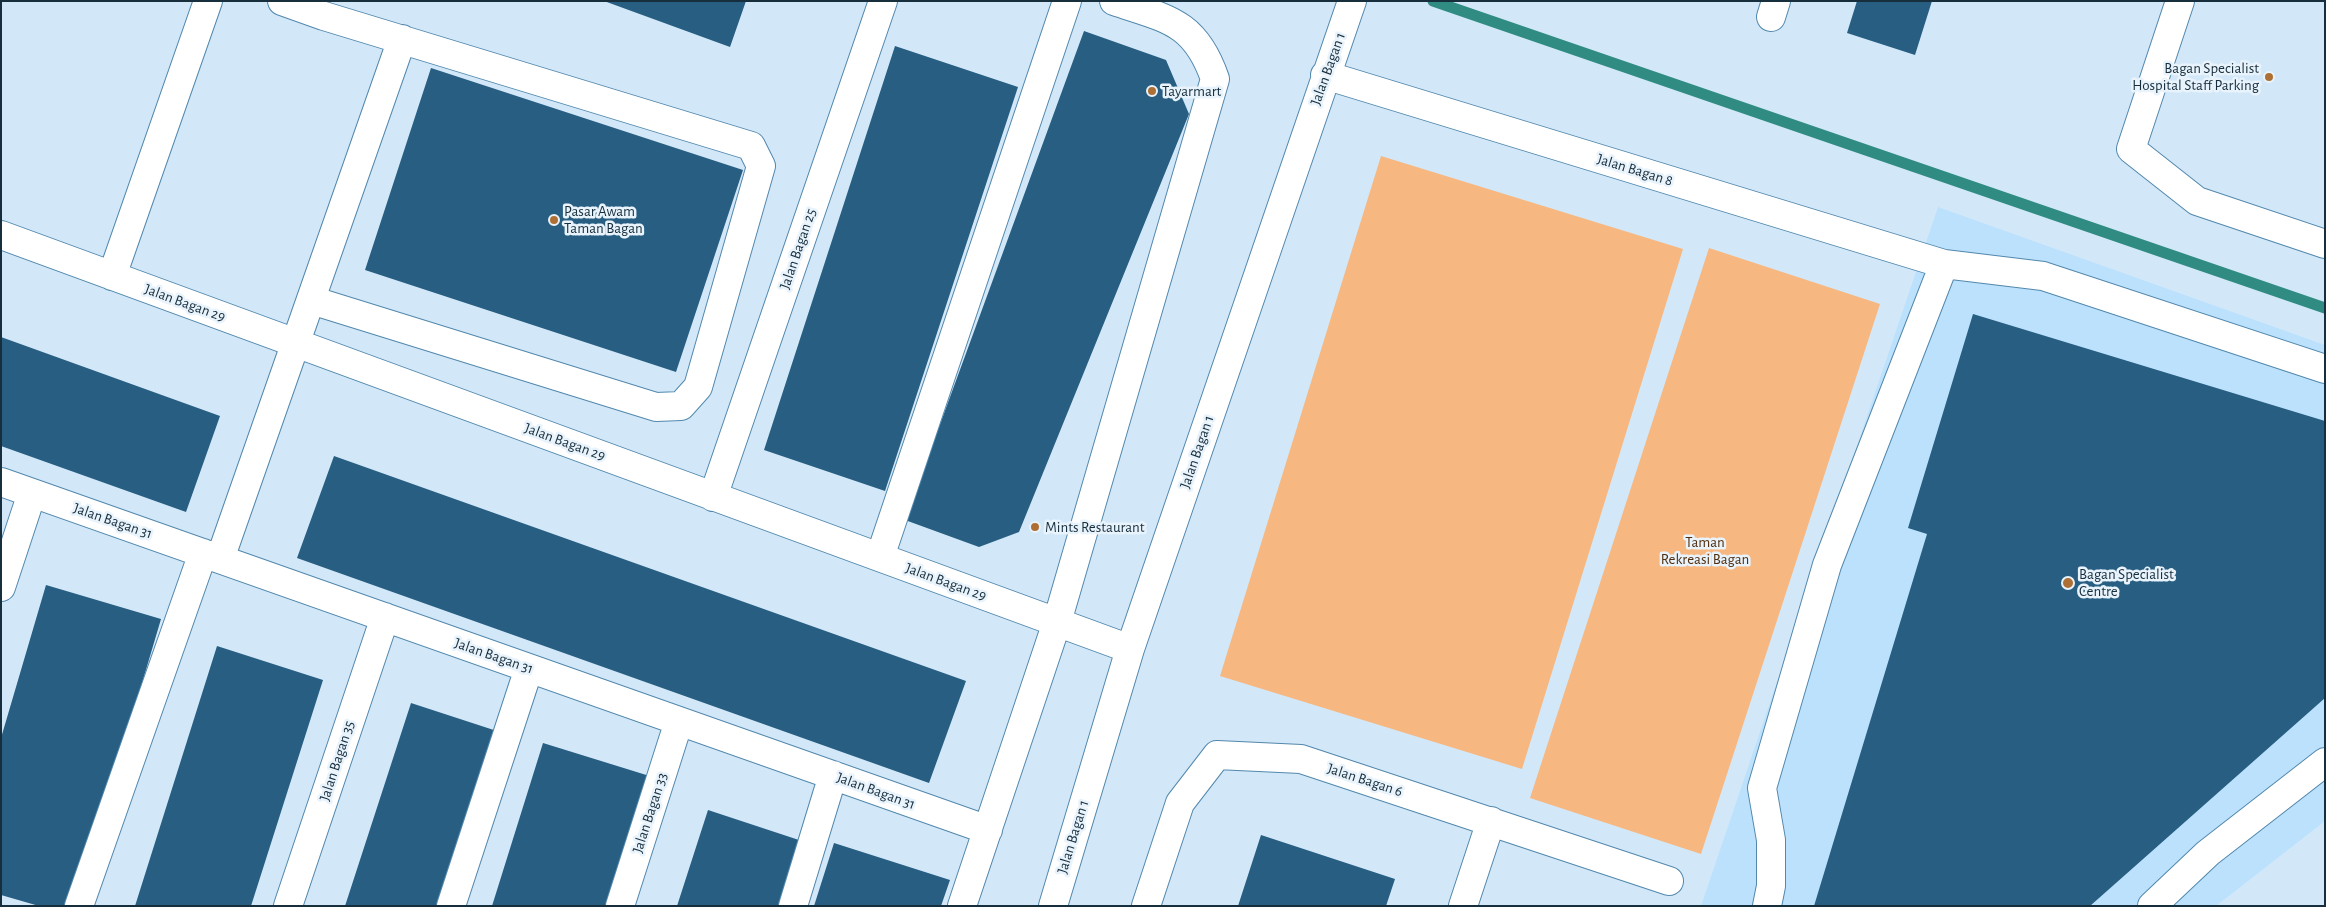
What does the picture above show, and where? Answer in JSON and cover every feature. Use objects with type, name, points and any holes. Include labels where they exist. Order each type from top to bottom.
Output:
[{"type":"street","points":[[112,276],[208,1]]},
{"type":"street","points":[[282,1],[324,16],[751,146],[761,166],[698,387],[681,406],[656,407],[311,300]]},
{"type":"street","name":"Jalan Bagan 25","points":[[713,497],[883,1]]},
{"type":"street","points":[[880,557],[1067,1]]},
{"type":"street","points":[[962,906],[1057,622],[1215,79],[1194,38],[1173,21],[1114,1]]},
{"type":"street","name":"Jalan Bagan 1","points":[[1052,906],[1130,649],[1325,75],[1339,42],[1352,1]]},
{"type":"street","points":[[2180,1],[2131,149],[2197,201],[2325,244]]},
{"type":"street","points":[[79,906],[211,556],[295,344],[402,39]]},
{"type":"street","name":"Jalan Bagan 8","points":[[1325,75],[1944,264],[2042,276],[2325,369]]},
{"type":"street","name":"Jalan Bagan 29","points":[[1,235],[1130,649]]},
{"type":"street","points":[[1767,906],[1771,886],[1771,840],[1762,788],[1827,565],[1944,264]]},
{"type":"street","name":"Jalan Bagan 31","points":[[1,482],[988,830]]},
{"type":"street","points":[[1,587],[32,493]]},
{"type":"street","name":"Jalan Bagan 35","points":[[288,906],[385,617]]},
{"type":"street","points":[[451,906],[529,668]]},
{"type":"street","name":"Jalan Bagan 33","points":[[620,906],[679,721]]},
{"type":"street","name":"Jalan Bagan 6","points":[[1146,906],[1180,804],[1217,755],[1301,759],[1669,881]]},
{"type":"street","points":[[2152,906],[2208,853],[2325,762]]},
{"type":"street","points":[[793,906],[833,775]]},
{"type":"street","points":[[1463,906],[1491,821]]},
{"type":"shaded area","name":"Bagan Specialist Centre","points":[[1938,207],[2325,345],[2325,821],[2216,906],[1701,906]]},
{"type":"green space","points":[[1381,156],[1683,249],[1522,769],[1220,676]]},
{"type":"green space","name":"Taman Rekreasi Bagan","points":[[1709,248],[1880,304],[1701,854],[1530,798]]},
{"type":"building","points":[[604,1],[746,1],[730,47]]},
{"type":"building","points":[[1857,1],[1932,1],[1915,55],[1847,33]]},
{"type":"building","points":[[1084,31],[1166,60],[1189,114],[1019,532],[979,547],[905,520]]},
{"type":"building","points":[[895,46],[1018,87],[885,491],[764,450]]},
{"type":"building","name":"Pasar Awam Taman Bagan","points":[[431,68],[743,170],[676,372],[365,270]]},
{"type":"building","name":"Bagan Specialist Centre","points":[[1973,314],[2325,421],[2325,698],[2090,906],[1814,906],[1927,534],[1908,528]]},
{"type":"building","points":[[1,337],[220,416],[186,512],[1,446]]},
{"type":"building","points":[[334,456],[966,681],[929,783],[297,558]]},
{"type":"building","points":[[46,585],[161,619],[76,906],[39,906],[1,895],[1,738]]},
{"type":"building","points":[[217,646],[323,680],[251,906],[135,906]]},
{"type":"building","points":[[411,703],[506,734],[451,906],[345,906]]},
{"type":"building","points":[[543,743],[656,778],[616,906],[492,906]]},
{"type":"building","points":[[708,810],[808,843],[787,906],[677,906]]},
{"type":"building","points":[[1261,835],[1395,879],[1386,906],[1238,906]]},
{"type":"building","points":[[834,843],[950,880],[941,906],[814,906]]},
{"type":"waterway","points":[[1433,1],[2325,308]]},
{"type":"place","name":"Bagan Specialist Hospital Staff Parking","points":[[2269,77]]},
{"type":"place","name":"Tayarmart","points":[[1152,91]]},
{"type":"place","name":"Pasar Awam Taman Bagan","points":[[554,220]]},
{"type":"place","name":"Mints Restaurant","points":[[1035,527]]},
{"type":"place","name":"Bagan Specialist Centre","points":[[2068,583]]}]
